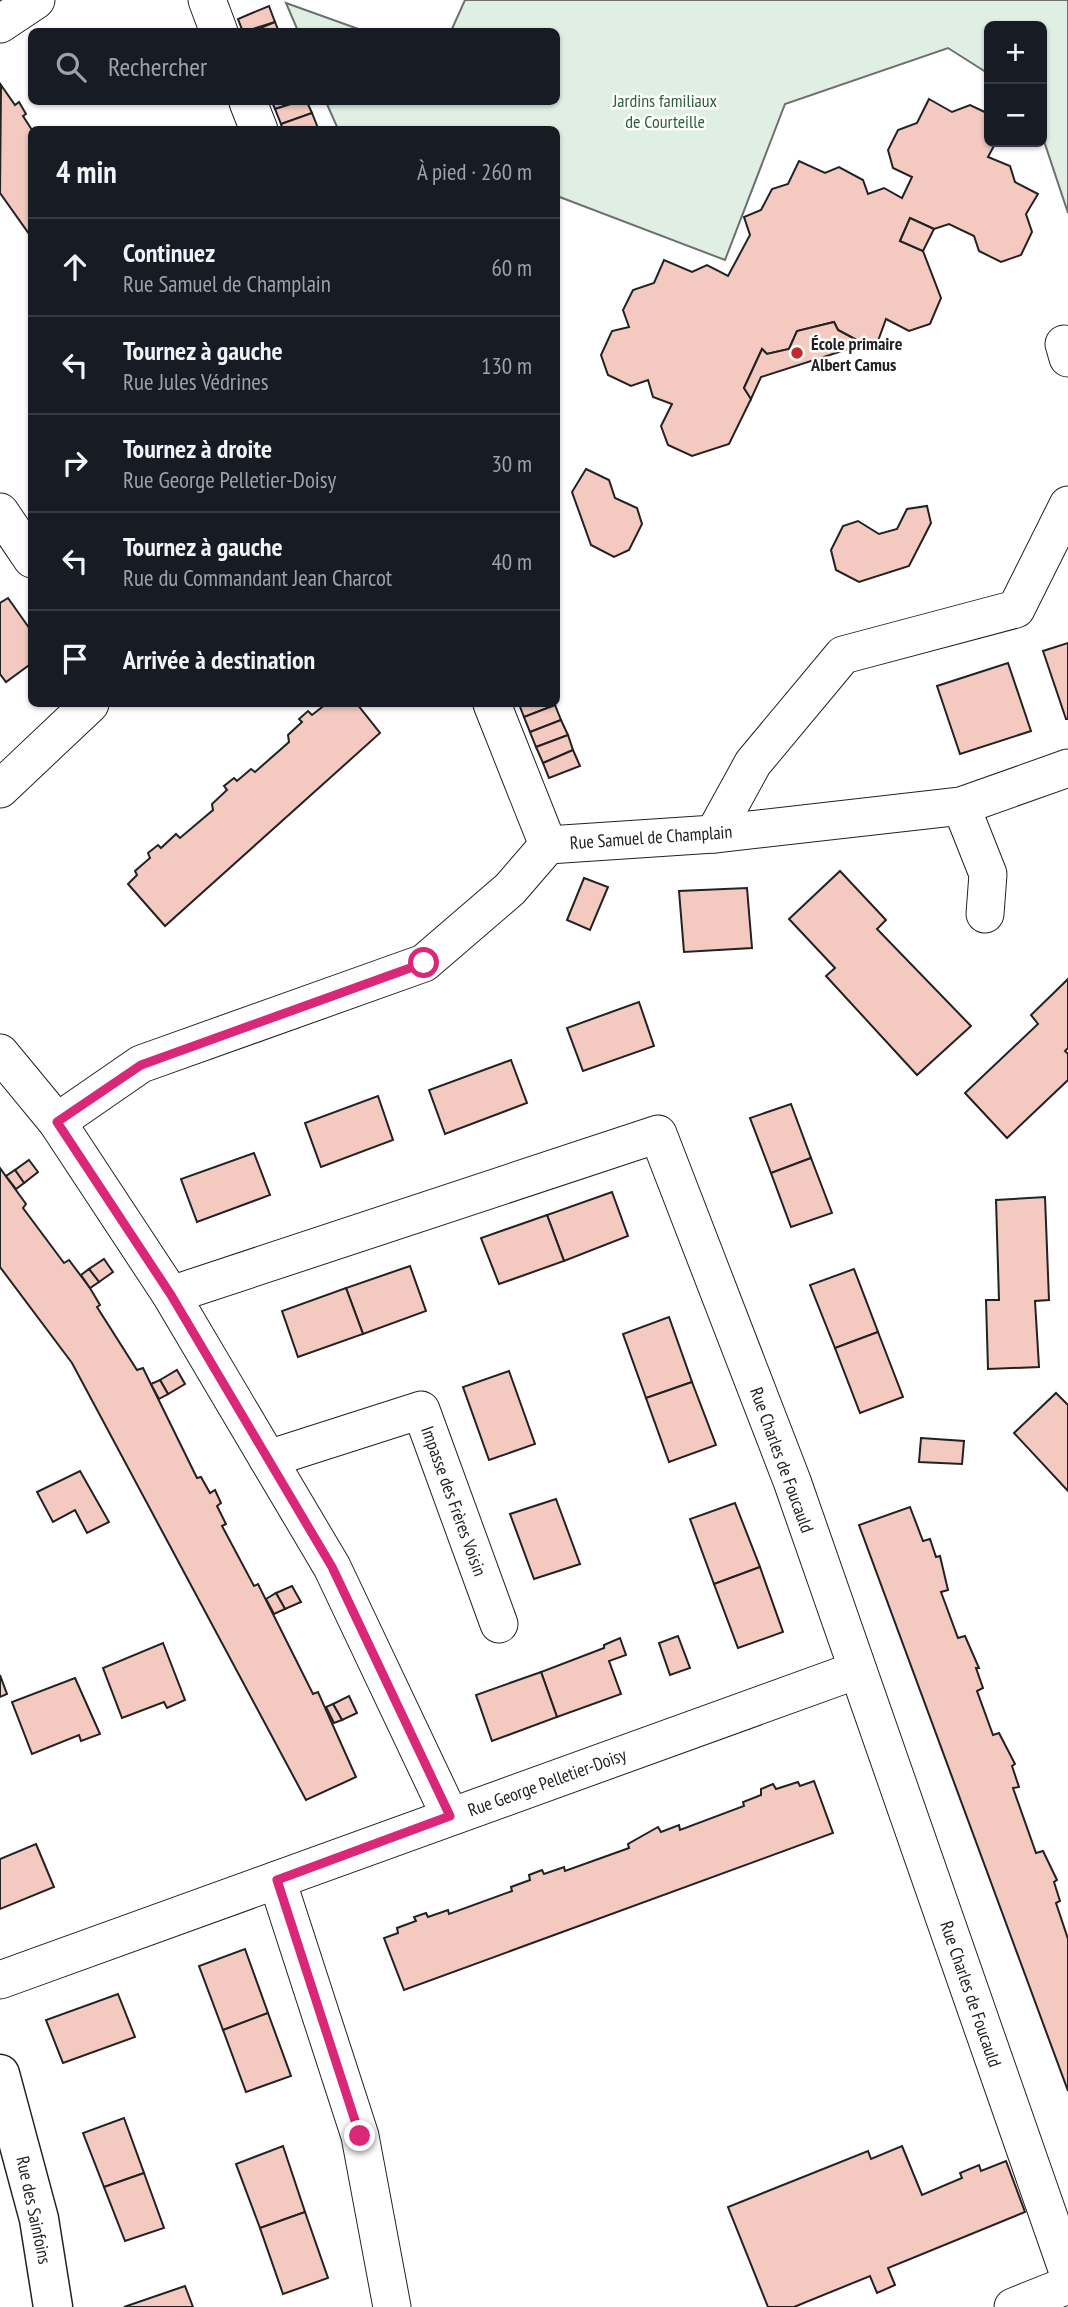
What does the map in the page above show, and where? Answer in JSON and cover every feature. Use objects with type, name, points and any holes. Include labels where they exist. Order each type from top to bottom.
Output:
[{"type":"street","points":[[0,24],[36,0]]},
{"type":"street","points":[[207,0],[218,28]]},
{"type":"street","points":[[249,105],[257,126]]},
{"type":"street","points":[[714,834],[753,763],[843,655],[1016,609],[1068,505]]},
{"type":"street","points":[[0,512],[28,553]]},
{"type":"street","points":[[0,789],[87,707]]},
{"type":"street","points":[[493,707],[548,845]]},
{"type":"street","name":"Rue Samuel de Champlain","points":[[57,1122],[141,1065],[424,963],[510,889],[548,845],[714,834],[961,806],[1068,768]]},
{"type":"street","points":[[961,806],[988,874],[985,914]]},
{"type":"street","points":[[0,1053],[57,1122],[171,1295],[332,1567],[450,1816]]},
{"type":"street","name":"Rue Charles de Foucauld","points":[[171,1295],[658,1134],[792,1481],[1068,2272]]},
{"type":"street","name":"Impasse des Frères Voisin","points":[[268,1459],[421,1409],[499,1625]]},
{"type":"street","name":"Rue George Pelletier-Doisy","points":[[0,1980],[857,1670]]},
{"type":"street","points":[[277,1880],[360,2136],[393,2307]]},
{"type":"street","name":"Rue des Sainfoins","points":[[0,2074],[39,2219],[53,2307]]},
{"type":"street","points":[[1013,2307],[1068,2285]]},
{"type":"green space","name":"Jardins familiaux de Courteille","points":[[465,0],[1068,0],[1068,213],[1046,147],[1047,21],[984,21],[984,71],[948,48],[785,104],[725,260],[560,197],[560,126],[337,126],[327,105],[560,105],[560,28],[452,28]]},
{"type":"green space","points":[[286,3],[356,28],[297,28]]},
{"type":"building","points":[[269,6],[275,22],[256,28],[241,28],[238,19]]},
{"type":"building","points":[[275,22],[277,28],[261,28]]},
{"type":"building","points":[[1,85],[15,105],[19,102],[29,126],[28,232],[0,193]]},
{"type":"building","points":[[929,99],[952,112],[970,105],[984,112],[984,147],[993,147],[988,157],[1010,166],[1015,182],[1038,194],[1026,214],[1032,232],[1021,255],[1001,262],[979,251],[974,236],[949,224],[934,229],[910,218],[900,241],[923,251],[941,298],[930,324],[909,331],[886,319],[878,341],[864,344],[838,330],[834,322],[797,331],[789,349],[767,354],[762,349],[744,388],[751,399],[729,444],[692,456],[668,445],[661,426],[672,404],[653,397],[648,380],[631,386],[608,375],[601,355],[612,331],[629,327],[623,310],[633,290],[654,283],[664,260],[692,272],[707,265],[728,276],[750,235],[744,217],[761,210],[772,189],[788,184],[799,161],[825,173],[839,167],[863,180],[868,194],[884,188],[902,198],[912,177],[893,168],[888,150],[898,130],[917,123]]},
{"type":"building","points":[[288,105],[308,105],[312,113],[281,124],[275,109]]},
{"type":"building","points":[[312,113],[317,126],[282,126],[281,124]]},
{"type":"building","points":[[910,218],[934,229],[923,251],[900,241]]},
{"type":"building","points":[[834,322],[838,330],[864,344],[761,377],[751,399],[744,388],[762,349],[767,354],[789,349],[797,331]]},
{"type":"building","points":[[586,469],[609,480],[615,498],[637,508],[642,524],[629,550],[614,557],[591,545],[572,492]]},
{"type":"building","points":[[927,506],[931,523],[909,566],[859,582],[836,570],[831,550],[843,526],[858,521],[879,534],[897,529],[907,509]]},
{"type":"building","points":[[8,598],[28,626],[28,666],[6,682],[0,674],[0,603]]},
{"type":"building","points":[[1068,643],[1068,719],[1066,719],[1043,651]]},
{"type":"building","points":[[1008,663],[1031,731],[960,754],[937,686]]},
{"type":"building","points":[[322,707],[359,707],[380,733],[165,926],[128,884],[137,875],[135,871],[150,858],[148,853],[158,845],[161,848],[176,834],[180,838],[213,810],[212,804],[227,790],[224,786],[234,778],[237,781],[251,769],[255,772],[289,742],[288,735],[302,722],[299,719],[308,711],[312,715]]},
{"type":"building","points":[[520,707],[550,707],[524,717]]},
{"type":"building","points":[[556,707],[561,720],[530,732],[524,717]]},
{"type":"building","points":[[561,720],[568,735],[536,747],[530,732]]},
{"type":"building","points":[[568,735],[573,750],[543,763],[536,747]]},
{"type":"building","points":[[573,750],[580,766],[549,778],[543,763]]},
{"type":"building","points":[[840,871],[886,920],[877,929],[971,1026],[917,1075],[826,976],[835,968],[789,919]]},
{"type":"building","points":[[584,878],[608,887],[590,930],[567,920]]},
{"type":"building","points":[[747,888],[752,948],[684,952],[679,891]]},
{"type":"building","points":[[1068,979],[1068,1048],[1065,1051],[1068,1054],[1068,1080],[1007,1138],[965,1093],[1038,1024],[1031,1015]]},
{"type":"building","points":[[639,1002],[654,1046],[583,1071],[567,1028]]},
{"type":"building","points":[[511,1060],[527,1103],[445,1134],[429,1090]]},
{"type":"building","points":[[378,1096],[393,1140],[321,1167],[305,1123]]},
{"type":"building","points":[[791,1104],[811,1158],[771,1173],[750,1118]]},
{"type":"building","points":[[254,1153],[270,1195],[197,1222],[181,1179]]},
{"type":"building","points":[[811,1158],[832,1213],[791,1227],[771,1173]]},
{"type":"building","points":[[29,1160],[38,1172],[24,1183],[15,1170]]},
{"type":"building","points":[[0,1168],[26,1204],[23,1208],[64,1263],[69,1260],[90,1288],[100,1305],[97,1307],[137,1370],[143,1368],[197,1478],[201,1477],[210,1493],[215,1490],[221,1503],[217,1506],[226,1524],[222,1526],[254,1586],[258,1584],[313,1694],[318,1692],[356,1777],[306,1800],[72,1363],[0,1267]]},
{"type":"building","points":[[15,1170],[24,1183],[16,1189],[6,1176]]},
{"type":"building","points":[[612,1192],[628,1236],[564,1261],[547,1215]]},
{"type":"building","points":[[1045,1197],[1049,1300],[1035,1301],[1039,1367],[988,1369],[986,1300],[999,1300],[996,1200]]},
{"type":"building","points":[[547,1215],[564,1261],[499,1284],[481,1238]]},
{"type":"building","points":[[104,1259],[113,1272],[99,1282],[89,1269]]},
{"type":"building","points":[[410,1266],[426,1311],[363,1334],[346,1288]]},
{"type":"building","points":[[89,1269],[99,1282],[90,1288],[81,1275]]},
{"type":"building","points":[[854,1269],[878,1332],[835,1348],[810,1285]]},
{"type":"building","points":[[346,1288],[363,1334],[298,1357],[282,1311]]},
{"type":"building","points":[[669,1317],[692,1382],[646,1398],[623,1334]]},
{"type":"building","points":[[878,1332],[903,1397],[860,1413],[835,1348]]},
{"type":"building","points":[[177,1370],[185,1384],[168,1394],[160,1380]]},
{"type":"building","points":[[509,1371],[535,1444],[489,1460],[463,1387]]},
{"type":"building","points":[[160,1380],[168,1394],[159,1399],[151,1384]]},
{"type":"building","points":[[692,1382],[716,1445],[669,1462],[646,1398]]},
{"type":"building","points":[[1056,1393],[1068,1405],[1068,1491],[1014,1433]]},
{"type":"building","points":[[921,1438],[964,1441],[962,1464],[919,1462]]},
{"type":"building","points":[[80,1471],[109,1522],[87,1533],[75,1510],[53,1522],[37,1492]]},
{"type":"building","points":[[556,1499],[580,1564],[534,1579],[510,1514]]},
{"type":"building","points":[[735,1503],[760,1567],[714,1584],[690,1519]]},
{"type":"building","points":[[910,1507],[923,1541],[930,1539],[936,1557],[940,1556],[948,1590],[941,1592],[958,1638],[965,1636],[979,1668],[976,1668],[983,1688],[977,1691],[993,1735],[999,1733],[1015,1764],[1012,1766],[1019,1787],[1013,1788],[1036,1853],[1043,1851],[1057,1880],[1054,1882],[1060,1901],[1056,1903],[1068,1939],[1068,2091],[859,1525]]},
{"type":"building","points":[[760,1567],[783,1632],[738,1648],[714,1584]]},
{"type":"building","points":[[292,1586],[301,1602],[285,1609],[276,1593]]},
{"type":"building","points":[[276,1593],[285,1609],[274,1614],[266,1599]]},
{"type":"building","points":[[678,1636],[690,1668],[670,1675],[659,1643]]},
{"type":"building","points":[[620,1638],[626,1655],[609,1661],[621,1694],[557,1717],[541,1672],[604,1648],[604,1645]]},
{"type":"building","points":[[163,1643],[185,1700],[167,1708],[164,1702],[122,1718],[103,1668]]},
{"type":"building","points":[[541,1672],[557,1717],[492,1741],[476,1695]]},
{"type":"building","points":[[0,1675],[7,1694],[0,1697]]},
{"type":"building","points":[[75,1678],[100,1734],[81,1741],[79,1735],[32,1754],[12,1702]]},
{"type":"building","points":[[349,1696],[357,1713],[342,1720],[333,1704]]},
{"type":"building","points":[[333,1704],[342,1720],[334,1723],[326,1707]]},
{"type":"building","points":[[814,1781],[833,1833],[404,1990],[384,1938],[398,1933],[397,1928],[416,1921],[414,1917],[426,1913],[428,1917],[448,1910],[449,1914],[512,1891],[511,1887],[530,1880],[529,1875],[542,1870],[544,1874],[564,1867],[565,1871],[629,1848],[628,1844],[658,1827],[661,1832],[679,1825],[680,1830],[744,1806],[743,1802],[761,1795],[761,1789],[773,1784],[776,1789],[798,1782],[800,1786]]},
{"type":"building","points":[[36,1844],[54,1887],[0,1909],[0,1859]]},
{"type":"building","points":[[245,1949],[268,2013],[223,2030],[199,1966]]},
{"type":"building","points":[[118,1994],[135,2037],[63,2063],[46,2020]]},
{"type":"building","points":[[268,2013],[291,2076],[246,2092],[223,2030]]},
{"type":"building","points":[[124,2118],[144,2173],[104,2187],[83,2133]]},
{"type":"building","points":[[283,2146],[305,2212],[260,2228],[236,2164]]},
{"type":"building","points":[[902,2146],[922,2195],[962,2178],[960,2173],[979,2165],[981,2171],[1006,2161],[1025,2212],[888,2268],[895,2285],[877,2293],[870,2276],[794,2307],[768,2307],[728,2207],[868,2151],[871,2159]]},
{"type":"building","points":[[144,2173],[164,2228],[125,2241],[104,2187]]},
{"type":"building","points":[[305,2212],[328,2278],[283,2294],[260,2228]]},
{"type":"building","points":[[185,2286],[193,2307],[124,2307]]},
{"type":"place","name":"École primaire Albert Camus","points":[[797,353]]},
{"type":"route","points":[[360,2136],[277,1880],[450,1816],[332,1567],[171,1295],[57,1122],[141,1065],[424,963]]}]
